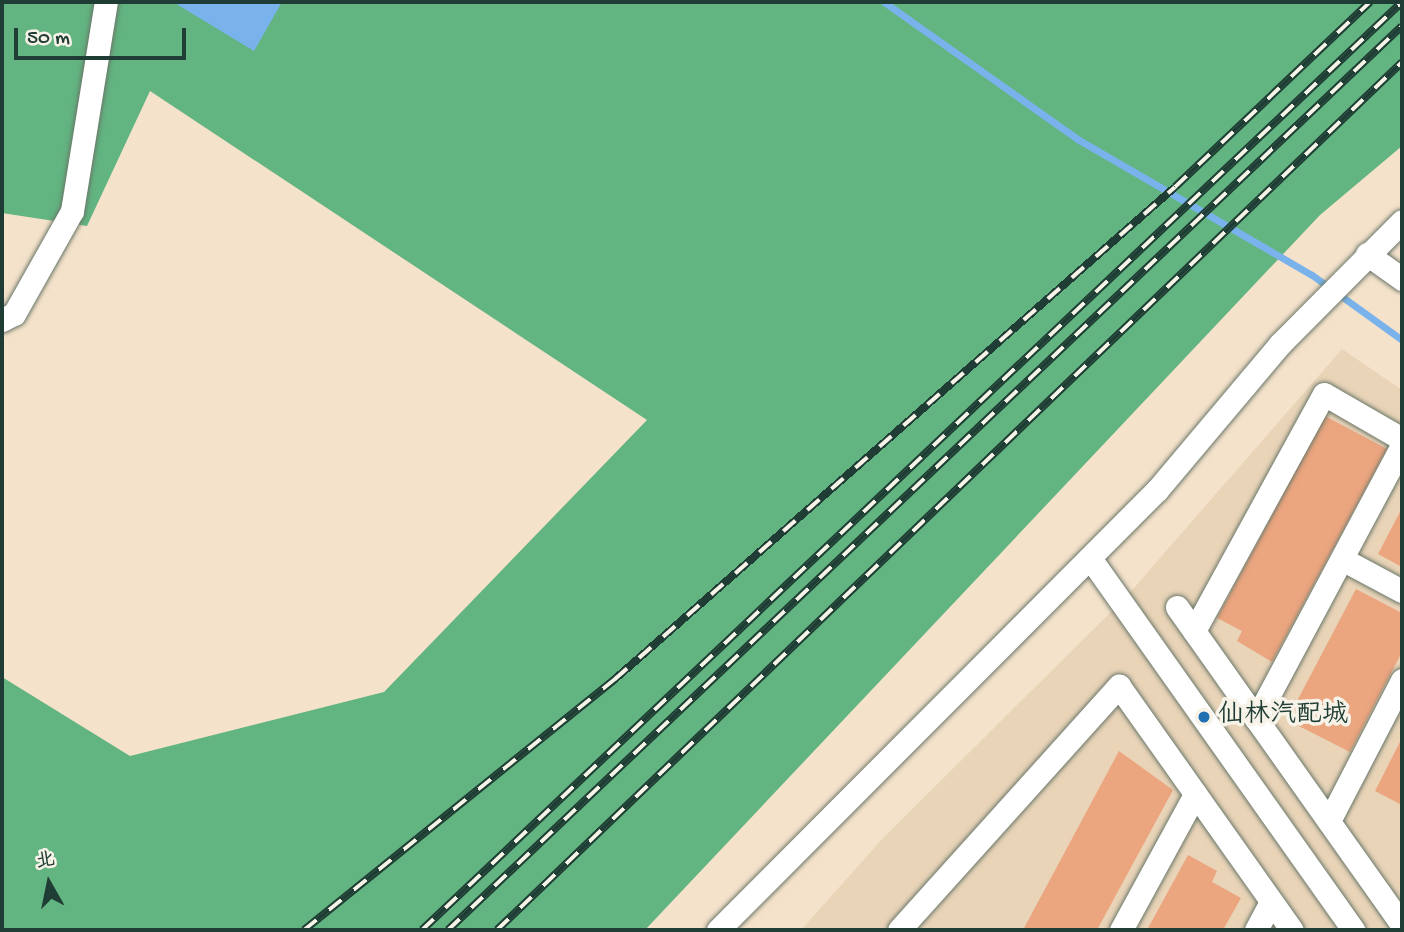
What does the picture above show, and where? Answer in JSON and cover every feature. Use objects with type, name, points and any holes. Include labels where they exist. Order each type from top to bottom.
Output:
[{"type":"street","points":[[2,320],[14,314],[72,211],[106,2]]},
{"type":"street","points":[[718,930],[1090,558],[1280,344],[1402,221]]},
{"type":"street","points":[[1367,254],[1402,279]]},
{"type":"street","points":[[1194,631],[1325,394],[1402,439]]},
{"type":"street","points":[[1256,719],[1402,446]]},
{"type":"street","points":[[1090,558],[1353,930]]},
{"type":"street","points":[[1342,559],[1402,591]]},
{"type":"street","points":[[1177,607],[1401,920]]},
{"type":"street","points":[[1329,821],[1402,680]]},
{"type":"street","points":[[900,930],[1119,686],[1292,930]]},
{"type":"street","points":[[1122,930],[1195,794]]},
{"type":"street","points":[[1256,930],[1272,902]]},
{"type":"shaded area","name":"仙林汽配城","points":[[1342,349],[1402,390],[1402,930],[801,930],[883,838],[1127,596]]},
{"type":"green space","points":[[2,2],[1402,2],[1402,146],[1320,215],[645,930],[2,930],[2,677],[130,756],[384,692],[647,420],[150,91],[87,226],[2,213]]},
{"type":"water","points":[[173,2],[282,2],[254,51]]},
{"type":"building","points":[[1325,416],[1387,449],[1272,662],[1237,641],[1242,631],[1217,618]]},
{"type":"building","points":[[1402,508],[1402,567],[1378,554]]},
{"type":"building","points":[[1356,589],[1402,613],[1402,652],[1350,752],[1287,720]]},
{"type":"building","points":[[1402,738],[1402,805],[1375,791]]},
{"type":"building","points":[[1119,751],[1173,790],[1097,930],[1023,930]]},
{"type":"building","points":[[1188,855],[1217,871],[1212,882],[1241,898],[1223,930],[1147,930]]},
{"type":"waterway","points":[[884,2],[1079,140],[1312,275],[1402,340]]},
{"type":"railway","points":[[304,930],[615,679],[1175,187],[1370,2]]},
{"type":"railway","points":[[422,930],[1402,2]]},
{"type":"railway","points":[[448,930],[1402,26]]},
{"type":"railway","points":[[497,930],[1402,62]]},
{"type":"place","name":"仙林汽配城","points":[[1204,717]]}]
